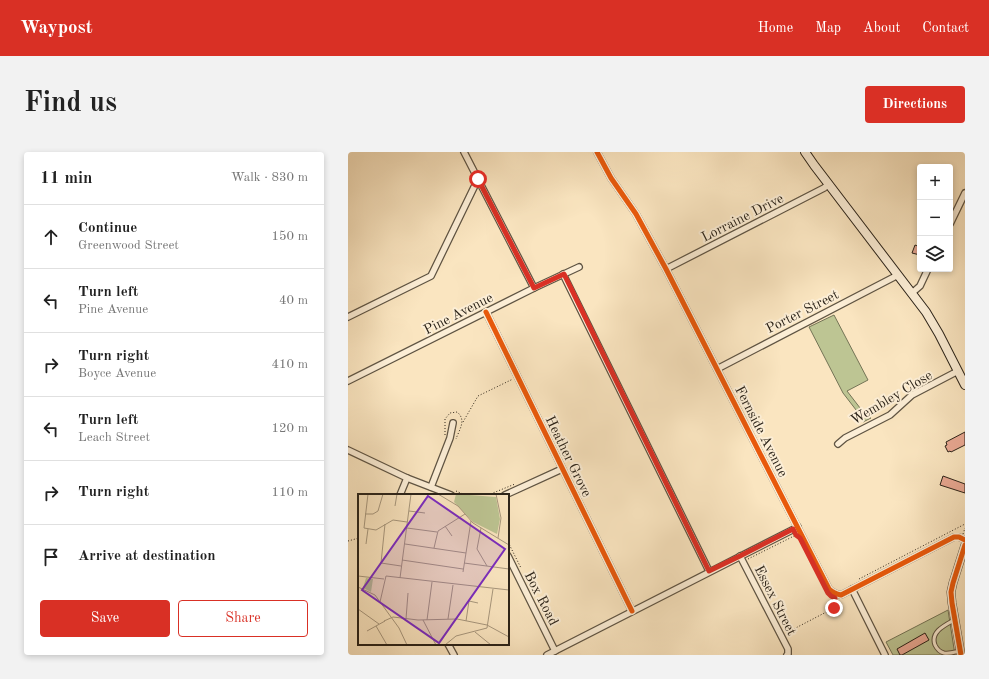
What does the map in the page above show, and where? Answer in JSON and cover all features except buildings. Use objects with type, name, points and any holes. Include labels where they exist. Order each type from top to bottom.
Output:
[{"type":"main road","points":[[805,152],[933,323],[965,385]]},
{"type":"street","points":[[464,152],[534,288]]},
{"type":"street","name":"Fernside Avenue","points":[[597,152],[611,178],[636,214],[666,269],[795,528],[832,592],[841,595],[954,537],[959,537],[965,540]]},
{"type":"street","points":[[348,317],[431,276],[478,179]]},
{"type":"street","name":"Lorraine Drive","points":[[666,269],[824,188],[829,184]]},
{"type":"street","points":[[953,219],[964,199],[965,193]]},
{"type":"street","name":"Pine Avenue","points":[[348,381],[579,267]]},
{"type":"street","points":[[912,293],[920,286],[927,272]]},
{"type":"street","points":[[564,274],[709,571]]},
{"type":"street","name":"Porter Street","points":[[717,369],[898,275]]},
{"type":"street","name":"Heather Grove","points":[[486,312],[632,611]]},
{"type":"street","name":"Wembley Close","points":[[838,444],[845,438],[890,415],[912,395],[958,372]]},
{"type":"street","points":[[431,487],[450,438],[453,423]]},
{"type":"street","points":[[348,450],[407,478],[431,487],[451,492]]},
{"type":"street","points":[[506,494],[562,469]]},
{"type":"street","points":[[400,494],[407,478]]},
{"type":"street","points":[[547,655],[795,528]]},
{"type":"street","points":[[960,653],[951,597],[952,588],[965,545]]},
{"type":"street","name":"Essex Street","points":[[740,556],[788,649],[787,655]]},
{"type":"street","name":"Box Road","points":[[509,558],[555,650]]},
{"type":"street","points":[[852,589],[885,655]]},
{"type":"street","points":[[449,645],[454,655]]},
{"type":"lane","points":[[955,620],[944,625],[934,635],[934,641],[936,648],[940,652],[960,653]]},
{"type":"path","points":[[456,438],[462,423],[478,396],[517,377]]},
{"type":"path","points":[[444,436],[445,419],[450,413],[457,412],[462,416],[462,423]]},
{"type":"path","points":[[859,579],[965,524]]},
{"type":"path","points":[[795,528],[796,535],[798,536]]},
{"type":"path","points":[[348,541],[358,538]]},
{"type":"path","points":[[781,635],[834,608],[834,598],[838,599]]},
{"type":"green space","points":[[834,315],[868,380],[847,391],[867,417],[871,418],[863,422],[863,419],[843,393],[809,327]]},
{"type":"green space","points":[[948,610],[955,655],[893,655],[886,642]]},
{"type":"cycle path","points":[[597,152],[611,178],[636,214],[666,269],[829,589],[841,595],[954,537],[959,537],[965,540]]},
{"type":"cycle path","points":[[486,312],[632,611]]},
{"type":"cycle path","points":[[961,655],[951,592],[965,545]]},
{"type":"route","points":[[478,179],[534,288],[564,274],[709,571],[793,529],[796,535],[800,538],[829,595],[835,598],[834,608]]}]
